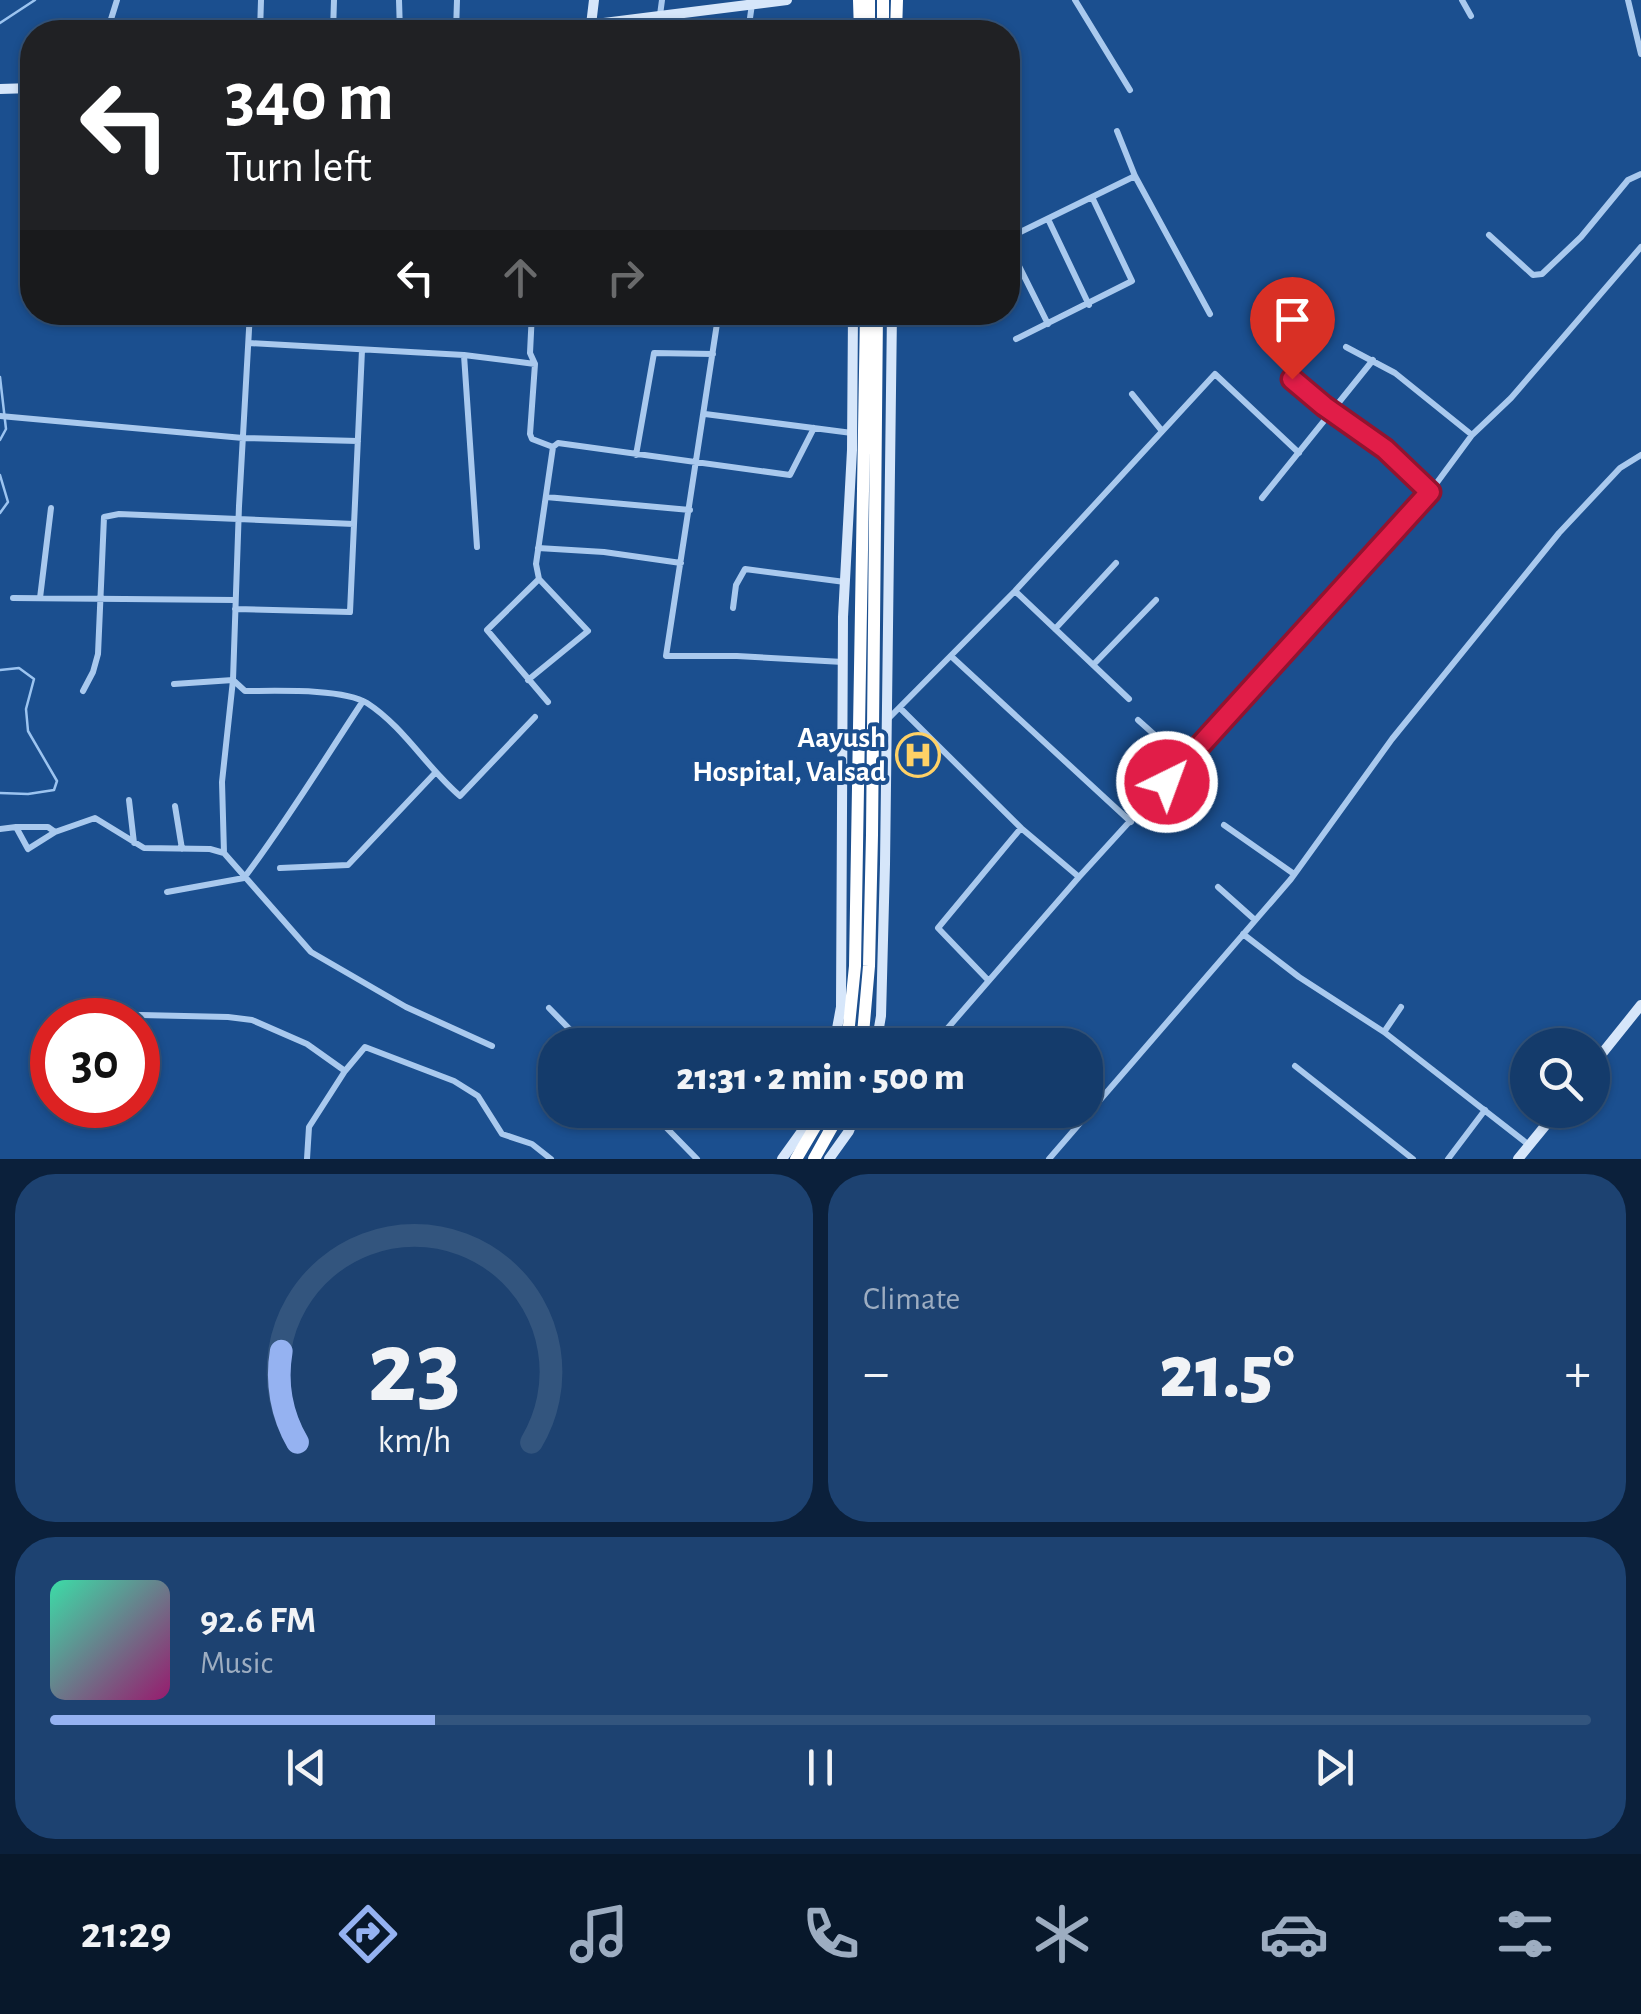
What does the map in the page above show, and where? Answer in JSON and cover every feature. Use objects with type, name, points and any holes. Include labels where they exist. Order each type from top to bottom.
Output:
[{"type":"highway","points":[[849,1028],[855,966],[866,325]]},
{"type":"highway","points":[[864,1028],[872,834],[877,325]]},
{"type":"highway","points":[[796,1159],[819,1128]]},
{"type":"highway","points":[[814,1159],[825,1128]]},
{"type":"street","points":[[660,16],[662,0]]},
{"type":"street","points":[[637,20],[786,0]]},
{"type":"street","points":[[1075,0],[1130,90]]},
{"type":"street","points":[[1462,0],[1471,16]]},
{"type":"street","points":[[1628,0],[1641,54]]},
{"type":"street","points":[[750,20],[752,4]]},
{"type":"street","points":[[1116,131],[1135,176],[1210,314]]},
{"type":"street","points":[[1488,235],[1533,275],[1542,274],[1581,238],[1628,180],[1641,174]]},
{"type":"street","points":[[1020,234],[1135,176]]},
{"type":"street","points":[[1016,339],[1132,281],[1092,197]]},
{"type":"street","points":[[1048,219],[1090,305]]},
{"type":"street","points":[[947,1028],[987,978],[1430,492],[1472,436],[1511,398],[1641,248]]},
{"type":"street","points":[[1020,266],[1048,324]]},
{"type":"street","points":[[250,325],[233,680],[222,782],[224,852],[312,952],[406,1007],[492,1046]]},
{"type":"street","points":[[531,325],[530,353],[534,364],[530,434],[532,439],[553,447]]},
{"type":"street","points":[[717,325],[666,656],[843,662]]},
{"type":"street","points":[[836,1028],[841,989],[843,662],[853,325]]},
{"type":"street","points":[[880,1028],[892,325]]},
{"type":"street","points":[[249,343],[464,355],[534,364]]},
{"type":"street","points":[[1346,347],[1395,373],[1472,436]]},
{"type":"street","points":[[12,598],[235,604],[350,612],[362,350]]},
{"type":"street","points":[[636,455],[654,353],[713,354]]},
{"type":"street","points":[[464,355],[478,547]]},
{"type":"street","points":[[1262,498],[1373,360]]},
{"type":"street","points":[[886,721],[1015,591],[1214,374],[1300,453]]},
{"type":"street","points":[[1292,379],[1385,449],[1430,492]]},
{"type":"street","points":[[1132,394],[1162,431]]},
{"type":"street","points":[[705,414],[852,432]]},
{"type":"street","points":[[0,416],[243,438],[358,442]]},
{"type":"street","points":[[528,680],[588,631],[539,579],[536,564],[553,447],[558,443],[790,475],[814,428]]},
{"type":"street","points":[[1049,1159],[1294,874],[1392,739],[1505,597],[1620,468],[1641,456]]},
{"type":"street","points":[[546,497],[690,510]]},
{"type":"street","points":[[40,598],[51,508]]},
{"type":"street","points":[[83,690],[98,654],[104,517],[238,517],[354,524]]},
{"type":"street","points":[[538,548],[681,563]]},
{"type":"street","points":[[1055,629],[1116,563]]},
{"type":"street","points":[[846,564],[862,566]]},
{"type":"street","points":[[733,608],[736,585],[745,570],[845,582]]},
{"type":"street","points":[[539,579],[487,630],[548,702]]},
{"type":"street","points":[[1015,591],[1129,699]]},
{"type":"street","points":[[1093,665],[1156,600]]},
{"type":"street","points":[[952,657],[1131,822]]},
{"type":"street","points":[[174,684],[233,680],[245,692],[299,690],[364,701],[393,724],[460,796],[535,717]]},
{"type":"street","points":[[166,892],[244,878],[364,701]]},
{"type":"street","points":[[901,709],[1021,828],[1079,876]]},
{"type":"street","points":[[1138,720],[1185,762]]},
{"type":"street","points":[[280,868],[348,866],[436,772]]},
{"type":"street","points":[[129,800],[134,844]]},
{"type":"street","points":[[175,806],[182,849]]},
{"type":"street","points":[[16,827],[28,849],[55,832],[95,818],[134,844],[156,850],[224,852]]},
{"type":"street","points":[[1224,824],[1294,874]]},
{"type":"street","points":[[0,828],[48,827],[55,832]]},
{"type":"street","points":[[987,978],[938,928],[1021,828]]},
{"type":"street","points":[[1218,887],[1255,920]]},
{"type":"street","points":[[1244,934],[1299,977],[1384,1032],[1530,1145]]},
{"type":"street","points":[[1610,1044],[1641,1005]]},
{"type":"street","points":[[1384,1032],[1402,1007]]},
{"type":"street","points":[[549,1008],[568,1028]]},
{"type":"street","points":[[160,1015],[252,1020],[307,1044],[346,1070]]},
{"type":"street","points":[[306,1159],[310,1127],[365,1047],[454,1081],[478,1096],[502,1134],[532,1144],[551,1159]]},
{"type":"street","points":[[1295,1066],[1413,1159]]},
{"type":"street","points":[[1448,1159],[1485,1110]]},
{"type":"street","points":[[667,1128],[697,1159]]},
{"type":"street","points":[[782,1159],[804,1128]]},
{"type":"street","points":[[829,1159],[848,1128]]},
{"type":"street","points":[[1518,1159],[1544,1128]]},
{"type":"waterway","points":[[0,23],[35,0]]},
{"type":"waterway","points":[[0,377],[6,429],[0,440]]},
{"type":"waterway","points":[[0,475],[8,502],[0,513]]},
{"type":"waterway","points":[[0,670],[19,668],[34,679],[26,709],[28,731],[57,781],[54,790],[0,793]]},
{"type":"place","name":"Aayush Hospital, Valsad","points":[[918,755]]},
{"type":"route","points":[[1167,782],[1430,492],[1385,449],[1292,379]]}]
